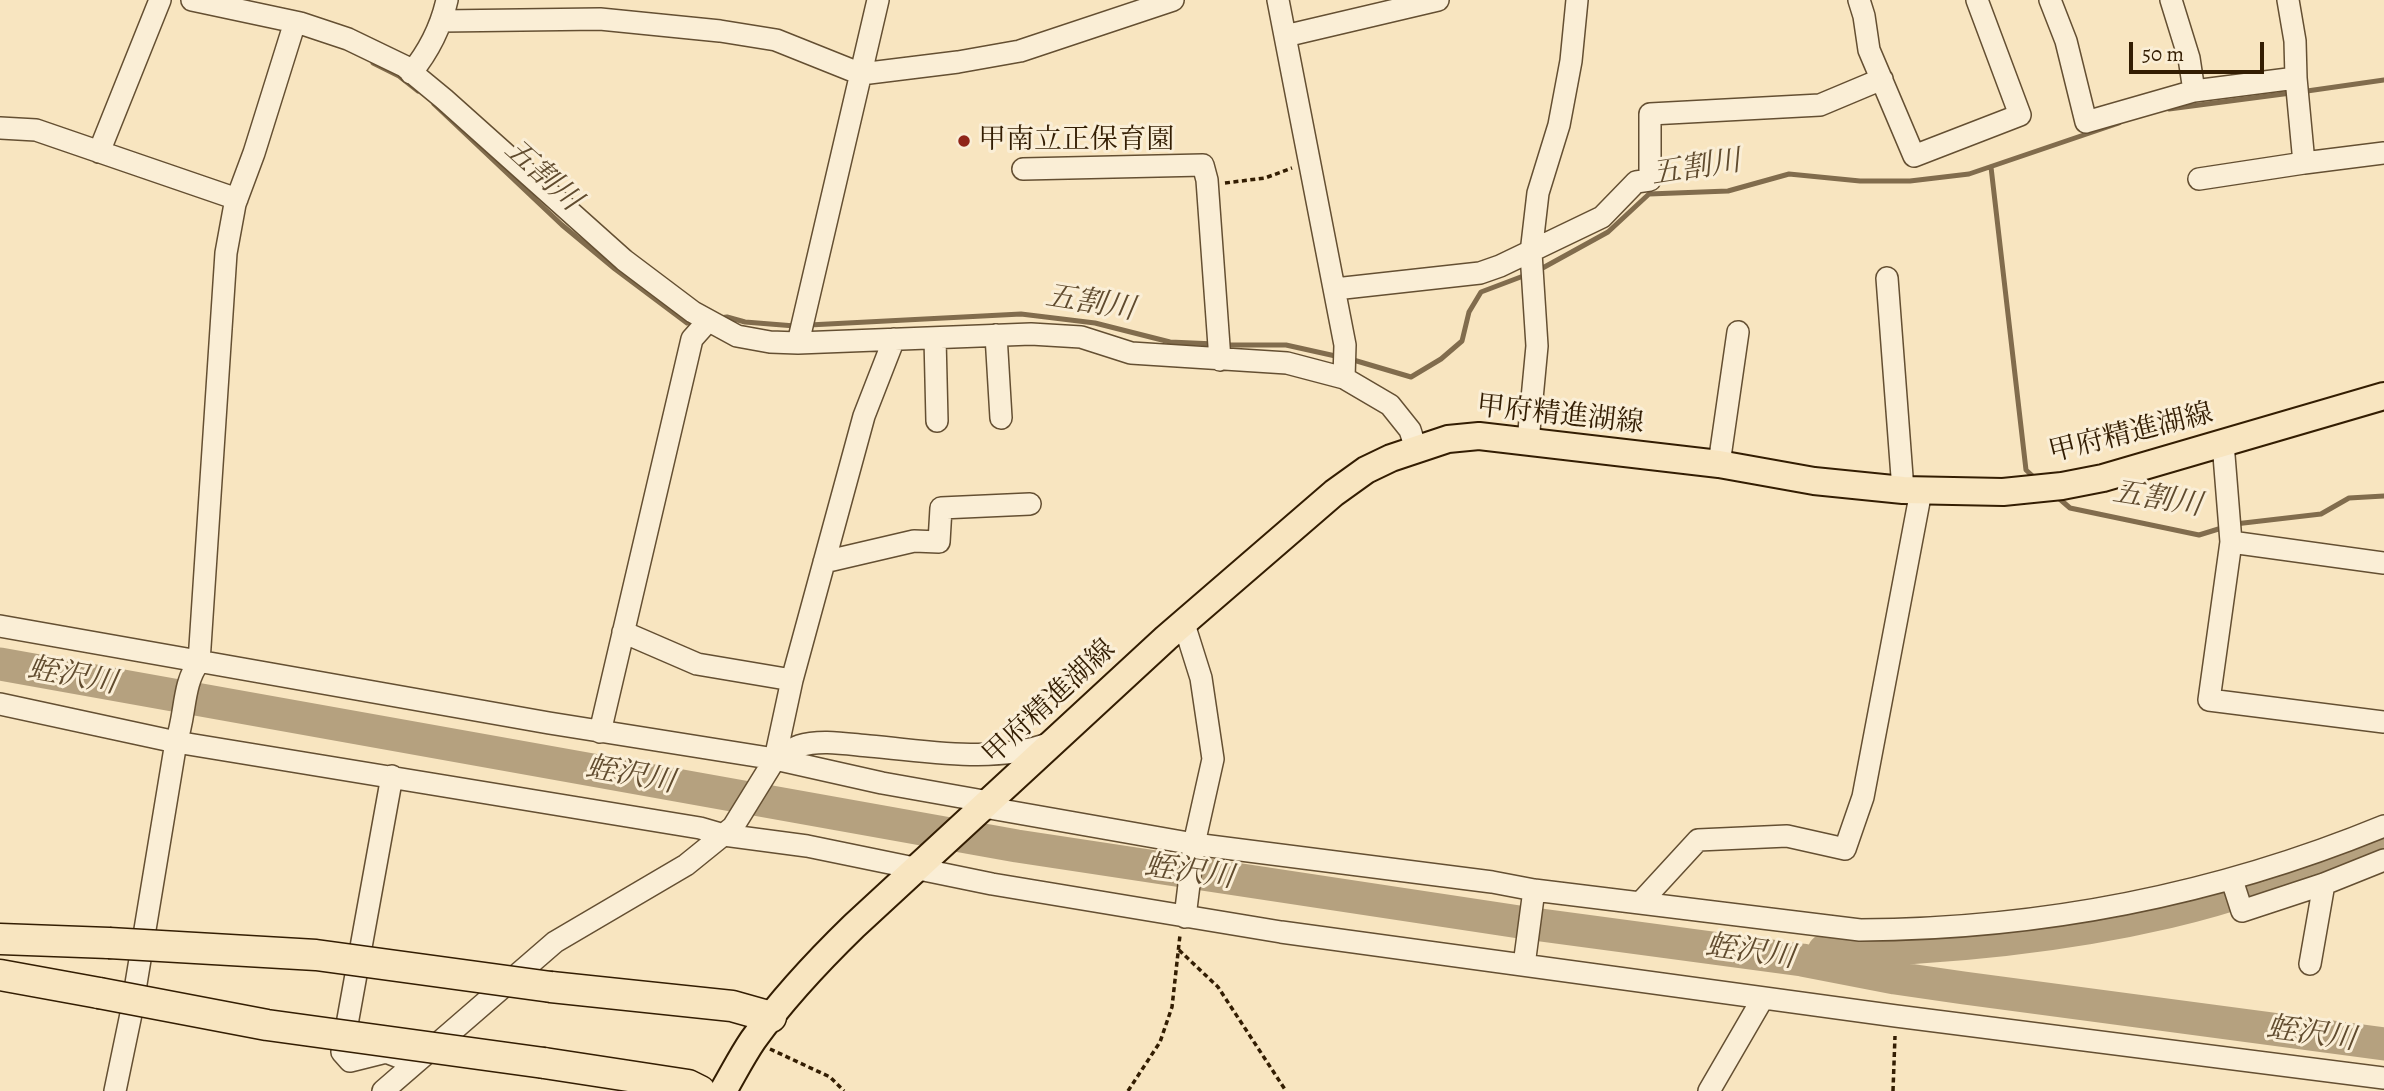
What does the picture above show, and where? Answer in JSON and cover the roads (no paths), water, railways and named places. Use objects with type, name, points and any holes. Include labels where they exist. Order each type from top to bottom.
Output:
[{"type":"highway","points":[[10,940],[316,955],[551,987],[732,1006],[771,1017]]},
{"type":"highway","points":[[0,975],[267,1025],[544,1063],[688,1085],[700,1091]]},
{"type":"main road","name":"甲府精進湖線","points":[[723,1091],[752,1041],[814,965],[919,866],[1184,624],[1334,493],[1366,470],[1416,449],[1448,439],[1479,436],[1719,464],[1814,481],[1912,491],[2003,492],[2062,486],[2103,478],[2384,396]]},
{"type":"street","points":[[99,152],[160,0]]},
{"type":"street","points":[[192,0],[295,22],[348,38],[404,66],[624,260],[693,312],[737,336],[770,342],[798,343],[1031,334],[1081,337],[1131,353],[1287,363],[1344,378],[1390,405],[1410,430],[1416,449]]},
{"type":"street","points":[[798,343],[878,0]]},
{"type":"street","points":[[411,73],[421,60],[444,10],[600,19],[720,31],[776,40],[861,74],[1020,51],[1173,0]]},
{"type":"street","points":[[1278,0],[1345,345],[1344,378]]},
{"type":"street","points":[[1285,36],[1438,0]]},
{"type":"street","points":[[1528,441],[1536,346],[1531,253],[1538,193],[1559,125],[1571,61],[1577,0]]},
{"type":"street","points":[[1859,0],[1870,50],[1914,156],[2020,115],[1977,0]]},
{"type":"street","points":[[2050,0],[2066,41],[2086,122],[2194,91],[2296,78]]},
{"type":"street","points":[[2171,0],[2189,58],[2194,91]]},
{"type":"street","points":[[2288,0],[2295,41],[2304,163]]},
{"type":"street","points":[[115,1091],[178,736],[195,668],[226,253],[237,199],[295,22]]},
{"type":"street","points":[[1335,289],[1480,273],[1531,253],[1602,218],[1636,182],[1650,180],[1650,114],[1820,105],[1882,79]]},
{"type":"street","points":[[0,128],[36,130],[237,199]]},
{"type":"street","points":[[2199,179],[2384,153]]},
{"type":"street","points":[[1023,169],[1203,165],[1208,185],[1220,360]]},
{"type":"street","points":[[1641,902],[1698,840],[1787,836],[1845,849],[1863,797],[1912,491],[1888,278]]},
{"type":"street","points":[[600,732],[692,339],[708,321]]},
{"type":"street","points":[[1719,464],[1738,332]]},
{"type":"street","points":[[996,335],[1001,418]]},
{"type":"street","points":[[935,338],[937,421]]},
{"type":"street","points":[[383,1091],[555,942],[686,865],[729,831],[771,764],[864,416],[894,340]]},
{"type":"street","points":[[2222,443],[2231,540],[2209,700],[2384,722]]},
{"type":"street","points":[[824,562],[914,541],[939,542],[941,508],[1030,504]]},
{"type":"street","points":[[2231,540],[2384,563]]},
{"type":"street","points":[[1184,624],[1201,678],[1213,759],[1194,846],[1186,912]]},
{"type":"street","points":[[0,626],[195,668],[600,732],[882,783],[984,806],[1194,846],[1492,882],[1533,894],[1641,902],[1860,930],[1912,929],[2027,920],[2116,905],[2232,880],[2326,849],[2384,826]]},
{"type":"street","points":[[623,632],[697,664],[792,680]]},
{"type":"street","points":[[0,704],[392,776],[729,831],[919,866],[992,884],[1186,912],[1281,932],[1525,958],[1763,998],[2384,1078]]},
{"type":"street","points":[[771,764],[800,746],[834,743],[998,755],[1032,750],[1052,743]]},
{"type":"street","points":[[392,776],[342,1052],[350,1061],[386,1052],[398,1055],[408,1069]]},
{"type":"street","points":[[2232,880],[2242,911],[2378,866]]},
{"type":"street","points":[[2310,964],[2324,884]]},
{"type":"street","points":[[1525,958],[1533,894]]},
{"type":"street","points":[[1709,1091],[1763,998]]},
{"type":"waterway","name":"五割川","points":[[373,63],[399,76],[418,91]]},
{"type":"waterway","name":"五割川","points":[[2300,92],[2384,80]]},
{"type":"waterway","name":"五割川","points":[[2169,109],[2291,93]]},
{"type":"waterway","name":"五割川","points":[[434,104],[562,225],[687,323],[695,322]]},
{"type":"waterway","name":"五割川","points":[[1539,270],[1608,232],[1649,194],[1728,191],[1789,174],[1860,181],[1910,181],[1969,174],[2119,123]]},
{"type":"waterway","name":"五割川","points":[[1991,167],[2026,470],[2037,480]]},
{"type":"waterway","name":"五割川","points":[[1350,359],[1411,377],[1441,359],[1462,341],[1469,312],[1481,292],[1526,275]]},
{"type":"waterway","name":"五割川","points":[[809,325],[1021,314],[1095,323],[1170,342],[1215,344]]},
{"type":"waterway","name":"五割川","points":[[719,318],[795,326]]},
{"type":"waterway","name":"五割川","points":[[1225,345],[1286,345],[1340,357]]},
{"type":"waterway","name":"五割川","points":[[2055,495],[2070,508],[2199,535],[2225,527]]},
{"type":"waterway","name":"五割川","points":[[2235,524],[2321,514],[2349,498],[2384,496]]},
{"type":"waterway","name":"蛭沢川","points":[[0,664],[1017,846],[1526,923],[1802,960],[1964,988],[2384,1044]]},
{"type":"waterway","points":[[1824,951],[1910,948],[1997,940],[2126,921],[2250,889],[2384,839]]},
{"type":"place","name":"甲南立正保育園","points":[[964,141]]}]
